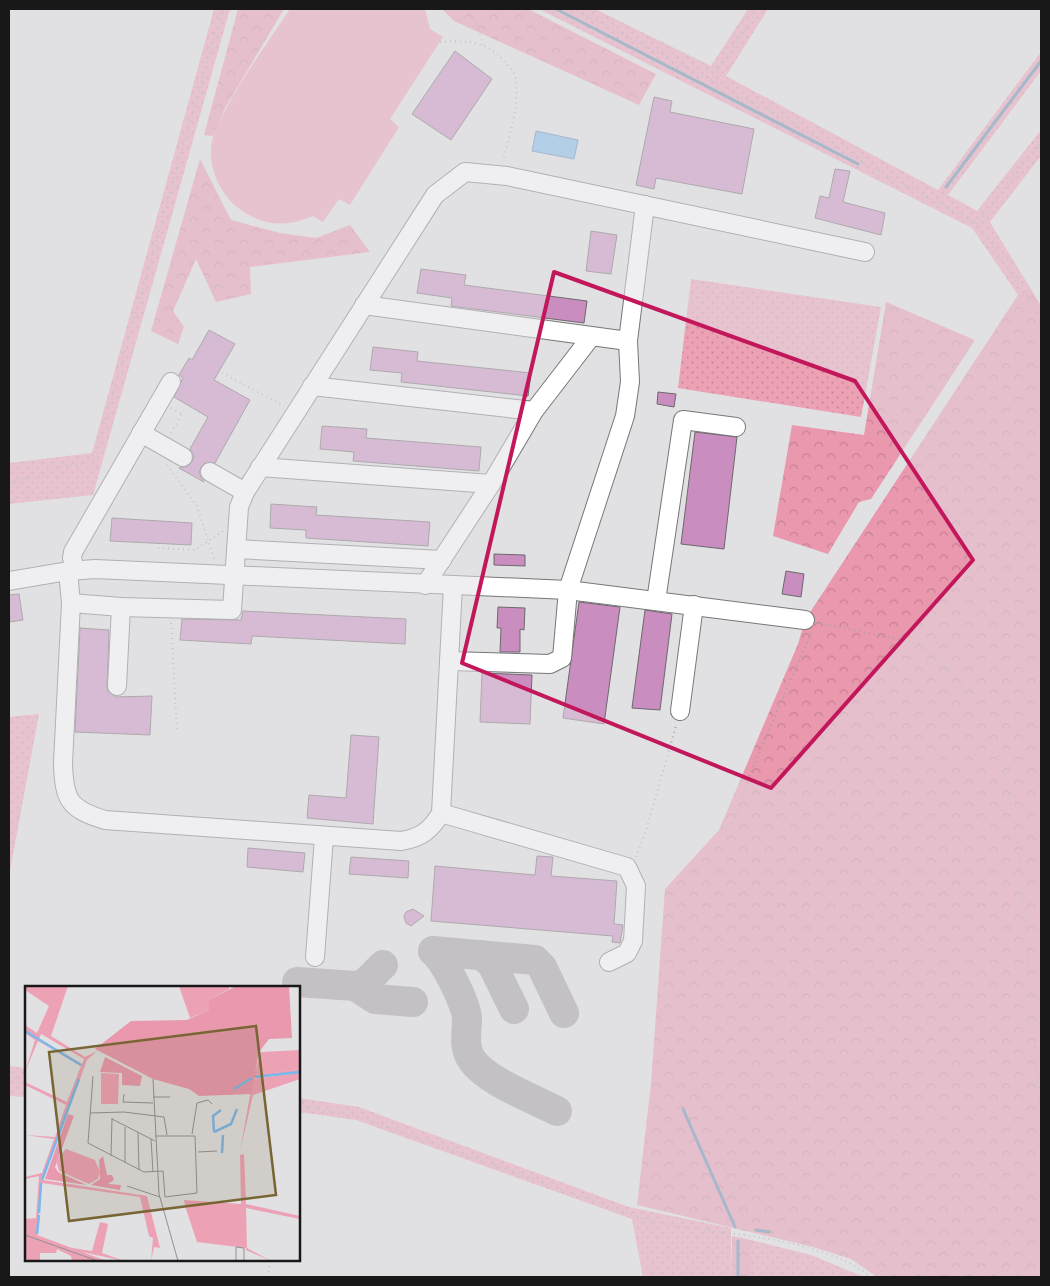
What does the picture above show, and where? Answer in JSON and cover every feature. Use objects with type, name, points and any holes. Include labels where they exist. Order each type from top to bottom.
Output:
[{"type":"lane","points":[[71,603],[121,607],[232,610],[225,574],[236,549],[239,506],[245,492],[435,195],[465,172],[500,175],[865,252]]},
{"type":"lane","points":[[448,661],[550,664],[557,661],[563,653],[568,590],[625,416],[630,382],[628,341],[645,205]]},
{"type":"lane","points":[[364,304],[628,341]]},
{"type":"lane","points":[[425,585],[491,484],[534,411],[591,337]]},
{"type":"lane","points":[[170,382],[73,552],[63,763],[64,786],[72,804],[82,813],[105,820],[401,841],[414,839],[429,830],[441,813],[453,586]]},
{"type":"lane","points":[[312,386],[534,411]]},
{"type":"lane","points":[[656,601],[683,420],[736,427]]},
{"type":"lane","points":[[141,433],[183,457]]},
{"type":"lane","points":[[260,468],[491,484]]},
{"type":"lane","points":[[210,472],[245,492]]},
{"type":"lane","points":[[236,549],[442,560]]},
{"type":"lane","points":[[12,580],[72,570],[225,574],[425,585],[568,590],[810,621]]},
{"type":"lane","points":[[680,711],[694,605]]},
{"type":"lane","points":[[117,686],[121,607]]},
{"type":"lane","points":[[441,813],[627,867],[636,886],[633,941],[627,953],[609,962]]},
{"type":"lane","points":[[315,957],[324,837]]},
{"type":"path","points":[[9,482],[40,476],[54,467],[84,464],[96,453],[222,9]]},
{"type":"path","points":[[466,9],[476,20],[483,45]]},
{"type":"path","points":[[573,9],[711,80],[977,224],[1041,318]]},
{"type":"path","points":[[711,80],[758,9]]},
{"type":"path","points":[[440,42],[461,40],[483,45],[496,52],[515,75],[516,99],[500,175]]},
{"type":"path","points":[[977,224],[1041,141]]},
{"type":"path","points":[[222,374],[295,412]]},
{"type":"path","points":[[184,411],[165,447],[164,457],[168,468],[196,506],[204,535],[209,541],[225,574]]},
{"type":"path","points":[[158,548],[195,550],[224,531],[237,530]]},
{"type":"path","points":[[171,609],[177,731]]},
{"type":"path","points":[[731,828],[810,621],[920,644],[956,677],[1004,766],[1019,854],[1041,1117]]},
{"type":"path","points":[[627,867],[637,856],[646,831],[680,711]]},
{"type":"path","points":[[694,1042],[686,1058],[745,1224],[744,1235]]},
{"type":"path","points":[[9,1078],[25,1079]]},
{"type":"path","points":[[300,1106],[357,1116],[635,1216],[673,1226],[744,1235],[812,1250],[849,1264],[871,1277]]},
{"type":"path","points":[[268,1277],[270,1261]]},
{"type":"highlighted area","points":[[554,272],[855,381],[973,560],[771,788],[462,663]]},
{"type":"shaded area","points":[[214,9],[230,9],[93,495],[9,504],[9,463],[92,453]]},
{"type":"shaded area","points":[[290,9],[425,9],[430,29],[443,37],[390,119],[399,127],[350,205],[339,199],[323,222],[313,216],[294,222],[276,223],[259,220],[250,216],[234,205],[228,198],[218,183],[212,166],[211,148],[214,134],[222,117],[244,78]]},
{"type":"shaded area","points":[[539,9],[595,9],[711,66],[748,9],[768,9],[726,76],[938,190],[1041,52],[1041,71],[948,195],[977,211],[1041,130],[1041,156],[990,222],[1029,286],[1018,295],[972,228]]},
{"type":"shaded area","points":[[691,279],[881,307],[861,417],[678,388]]},
{"type":"shaded area","points":[[39,714],[9,876],[9,717]]},
{"type":"shaded area","points":[[9,1066],[25,1068],[25,1097],[9,1096]]},
{"type":"shaded area","points":[[300,1098],[359,1107],[629,1207],[731,1228],[731,1277],[643,1277],[632,1219],[356,1120],[300,1112]]},
{"type":"shaded area","points":[[751,1240],[811,1255],[864,1277],[751,1277]]},
{"type":"green space","points":[[238,9],[284,9],[225,108],[213,136],[204,135]]},
{"type":"green space","points":[[442,9],[528,9],[656,74],[639,105],[454,21]]},
{"type":"green space","points":[[200,159],[231,220],[280,233],[316,238],[350,225],[370,252],[250,267],[251,294],[216,302],[196,259],[173,311],[184,327],[178,344],[151,331]]},
{"type":"green space","points":[[1029,286],[1041,306],[1041,1277],[877,1277],[851,1259],[813,1247],[637,1205],[651,1084],[665,889],[719,830],[798,644],[805,620],[1018,295]]},
{"type":"green space","points":[[886,302],[975,340],[871,499],[859,502],[828,554],[773,536],[792,425],[864,435]]},
{"type":"green space","points":[[732,1236],[751,1240],[751,1277],[731,1277]]},
{"type":"water","points":[[536,131],[578,140],[574,159],[532,151]]},
{"type":"building","points":[[455,51],[492,79],[451,140],[412,114]]},
{"type":"building","points":[[654,97],[672,101],[670,112],[754,129],[742,194],[656,178],[654,189],[636,185]]},
{"type":"building","points":[[835,169],[850,171],[843,202],[885,213],[881,235],[815,218],[820,196],[829,198]]},
{"type":"building","points":[[591,231],[617,235],[611,274],[586,271]]},
{"type":"building","points":[[421,269],[466,275],[464,285],[587,301],[584,323],[451,306],[452,298],[417,293]]},
{"type":"building","points":[[209,330],[235,344],[214,380],[250,400],[215,463],[205,463],[201,467],[199,473],[204,482],[179,468],[188,466],[192,462],[194,456],[190,449],[208,417],[174,397],[183,378],[179,375],[189,358],[192,360]]},
{"type":"building","points":[[373,347],[418,352],[417,361],[531,373],[528,396],[401,382],[402,373],[370,370]]},
{"type":"building","points":[[658,392],[676,394],[674,407],[657,404]]},
{"type":"building","points":[[322,426],[367,429],[366,438],[481,447],[479,471],[353,461],[354,452],[320,449]]},
{"type":"building","points":[[695,432],[737,437],[724,549],[681,544]]},
{"type":"building","points":[[271,504],[317,507],[316,515],[430,522],[428,546],[306,538],[306,530],[270,528]]},
{"type":"building","points":[[112,518],[192,523],[191,545],[110,541]]},
{"type":"building","points":[[494,554],[525,555],[525,566],[494,565]]},
{"type":"building","points":[[786,571],[804,574],[801,597],[782,594]]},
{"type":"building","points":[[19,594],[23,620],[10,622],[9,595]]},
{"type":"building","points":[[579,602],[620,607],[604,724],[563,718]]},
{"type":"building","points":[[498,607],[525,608],[524,630],[520,629],[520,652],[500,652],[501,628],[497,628]]},
{"type":"building","points":[[645,610],[672,614],[660,710],[632,708]]},
{"type":"building","points":[[243,611],[406,619],[405,644],[252,636],[251,644],[180,640],[182,619],[241,620]]},
{"type":"building","points":[[80,628],[109,630],[107,690],[116,697],[152,696],[150,735],[75,732]]},
{"type":"building","points":[[482,673],[532,675],[530,724],[480,722]]},
{"type":"building","points":[[351,735],[379,737],[373,824],[307,818],[309,795],[346,798]]},
{"type":"building","points":[[248,848],[305,853],[303,872],[247,867]]},
{"type":"building","points":[[537,856],[553,857],[551,876],[617,881],[614,924],[623,925],[620,943],[612,942],[613,936],[431,921],[435,866],[535,875]]},
{"type":"building","points":[[351,857],[409,861],[408,878],[349,874]]},
{"type":"building","points":[[413,909],[424,916],[411,926],[406,923],[404,916],[406,912]]},
{"type":"waterway","points":[[556,9],[858,164]]},
{"type":"waterway","points":[[946,187],[1041,61]]},
{"type":"waterway","points":[[683,1109],[735,1227]]},
{"type":"waterway","points":[[756,1230],[769,1232]]},
{"type":"waterway","points":[[738,1241],[738,1277]]},
{"type":"taxiway","points":[[433,951],[449,972],[466,1012],[466,1045],[472,1060],[479,1068],[499,1082],[557,1111]]},
{"type":"taxiway","points":[[433,951],[535,960],[542,967],[564,1013]]},
{"type":"taxiway","points":[[481,955],[492,964],[514,1009]]},
{"type":"taxiway","points":[[355,986],[364,984],[383,965]]},
{"type":"taxiway","points":[[297,982],[355,986],[375,999],[413,1002]]}]
